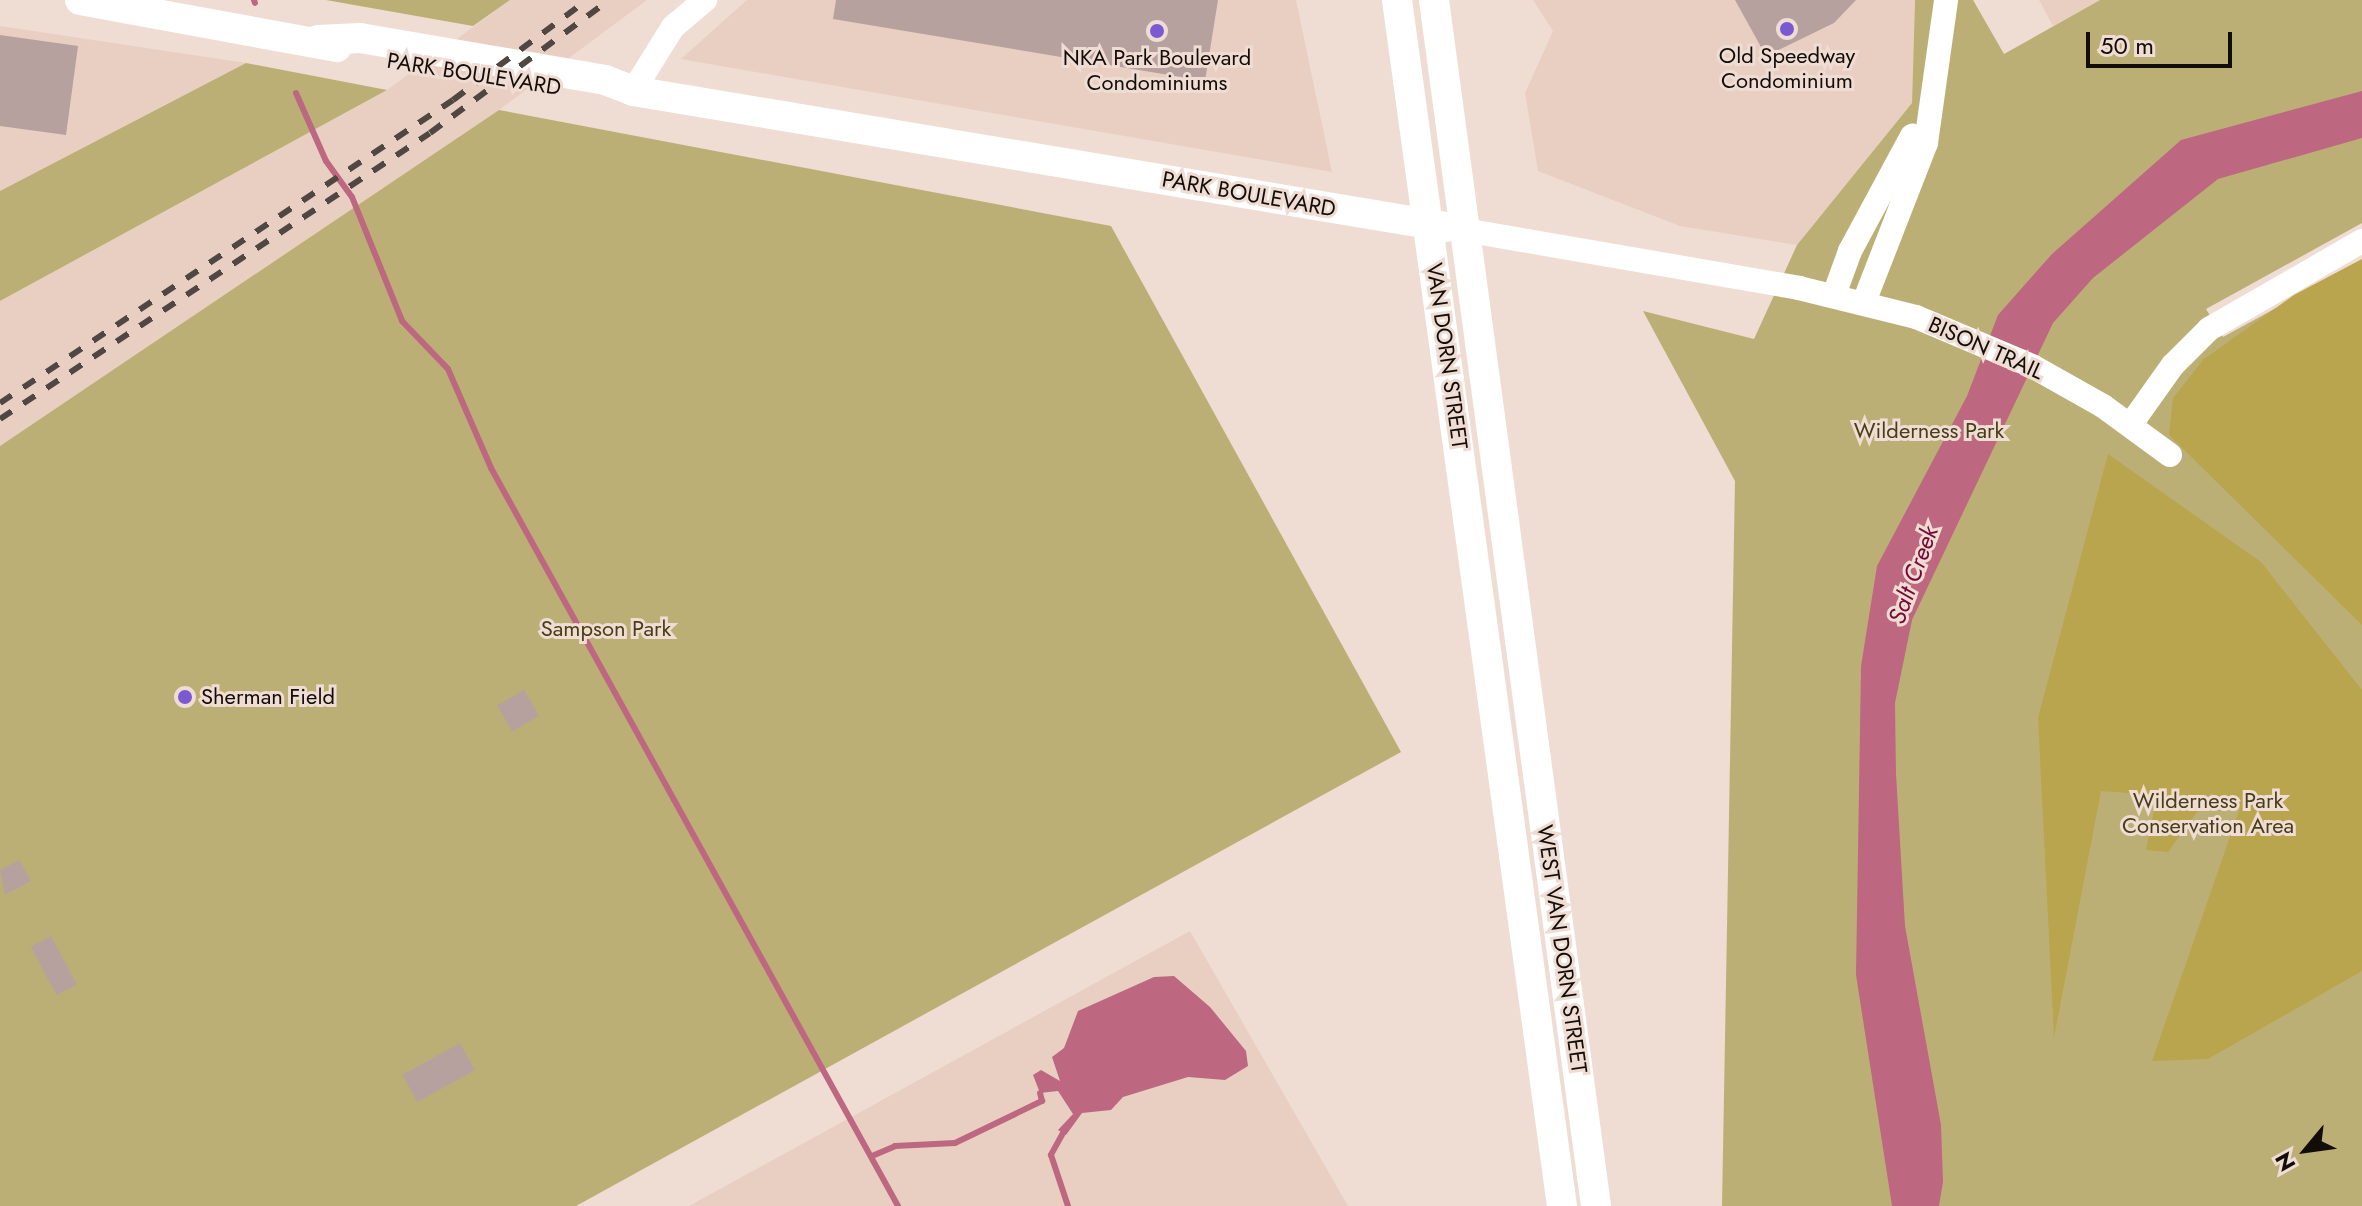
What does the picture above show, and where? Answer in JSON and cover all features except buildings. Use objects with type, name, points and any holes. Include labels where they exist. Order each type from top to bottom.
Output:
[{"type":"main road","name":"PARK BOULEVARD","points":[[80,0],[318,40],[357,55],[503,80],[603,95],[633,91],[1464,230]]},
{"type":"main road","name":"VAN DORN STREET","points":[[1397,0],[1496,712]]},
{"type":"main road","name":"VAN DORN STREET","points":[[1434,0],[1527,692]]},
{"type":"main road","name":"WEST VAN DORN STREET","points":[[1527,692],[1596,1206]]},
{"type":"main road","name":"WEST VAN DORN STREET","points":[[1496,712],[1562,1206]]},
{"type":"street","points":[[633,91],[673,27],[705,0]]},
{"type":"street","points":[[1864,302],[1926,143],[1946,0]]},
{"type":"street","points":[[1834,295],[1850,251],[1930,112]]},
{"type":"street","name":"PARK BOULEVARD","points":[[1464,230],[1864,302]]},
{"type":"street","points":[[2170,455],[2131,424],[2173,365],[2209,329],[2362,241]]},
{"type":"street","name":"BISON TRAIL","points":[[1864,302],[1936,325],[2097,403],[2131,424]]},
{"type":"shaded area","points":[[510,0],[647,0],[499,110],[0,446],[0,301],[387,90]]},
{"type":"shaded area","points":[[747,0],[1296,0],[1332,172],[681,59]]},
{"type":"shaded area","points":[[1533,0],[1915,0],[1912,103],[1797,245],[1680,226],[1538,171],[1525,93],[1553,31]]},
{"type":"shaded area","points":[[2039,0],[2100,0],[2053,26]]},
{"type":"shaded area","points":[[0,26],[246,63],[0,191]]},
{"type":"shaded area","points":[[2362,259],[2362,625],[2169,435],[2173,398],[2204,359],[2294,295]]},
{"type":"shaded area","points":[[2108,454],[2261,562],[2362,690],[2362,971],[2208,1059],[2152,1061],[2240,808],[2211,793],[2168,852],[2146,850],[2157,795],[2101,791],[2054,1038],[2038,718]]},
{"type":"shaded area","points":[[1190,931],[1348,1206],[689,1206]]},
{"type":"green space","points":[[326,0],[510,0],[473,26]]},
{"type":"green space","points":[[1915,0],[1973,0],[2004,54],[2100,0],[2362,0],[2362,223],[2206,309],[2223,337],[2362,261],[2362,1206],[1722,1206],[1735,481],[1643,311],[1754,339],[1797,245],[1912,103]]},
{"type":"green space","points":[[246,63],[387,90],[0,301],[0,191]]},
{"type":"green space","name":"Sampson Park","points":[[499,110],[1111,226],[1401,752],[576,1206],[0,1206],[0,446]]},
{"type":"water","name":"Salt Creek","points":[[2362,91],[2362,138],[2218,179],[2093,278],[2053,323],[1912,620],[1895,703],[1896,774],[1905,926],[1941,1125],[1943,1182],[1939,1206],[1892,1206],[1856,975],[1861,666],[1877,566],[1967,396],[1998,315],[2052,254],[2181,140]]},
{"type":"water","points":[[1174,976],[1210,1007],[1246,1051],[1248,1066],[1225,1080],[1188,1077],[1123,1097],[1111,1110],[1082,1113],[1066,1135],[1058,1130],[1073,1114],[1058,1091],[1040,1093],[1033,1075],[1041,1070],[1060,1081],[1052,1057],[1064,1048],[1078,1011],[1154,977]]},
{"type":"waterway","points":[[296,93],[326,161],[352,197],[402,321],[448,369],[491,468],[898,1206]]},
{"type":"waterway","points":[[872,1156],[895,1146],[955,1143],[1042,1101],[1040,1093]]},
{"type":"waterway","points":[[1063,1133],[1051,1155],[1068,1206]]},
{"type":"railway","points":[[0,403],[453,100],[587,0]]},
{"type":"railway","points":[[0,419],[430,133],[609,0]]},
{"type":"place","name":"Old Speedway Condominium","points":[[1787,29]]},
{"type":"place","name":"NKA Park Boulevard Condominiums","points":[[1157,31]]},
{"type":"place","name":"Sherman Field","points":[[185,697]]},
{"type":"park label","name":"Wilderness Park","points":[[1929,431]]},
{"type":"park label","name":"Wilderness Park Conservation Area","points":[[2208,812]]}]
